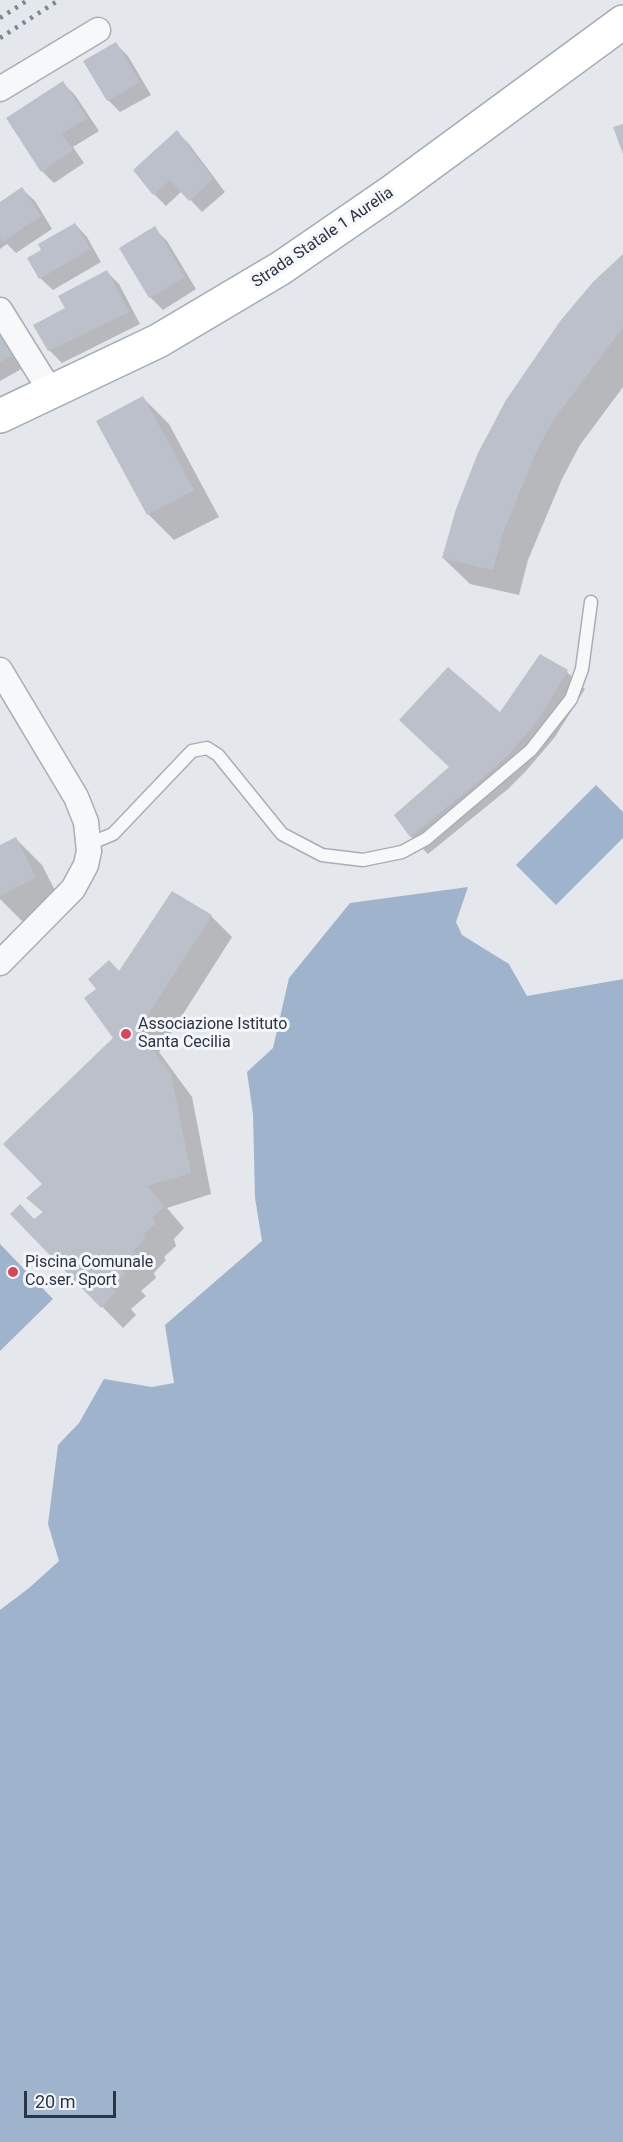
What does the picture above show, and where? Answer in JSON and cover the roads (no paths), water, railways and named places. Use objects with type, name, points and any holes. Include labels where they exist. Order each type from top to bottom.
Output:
[{"type":"main road","name":"Strada Statale 1 Aurelia","points":[[0,416],[158,341],[281,268],[393,191],[623,22]]},
{"type":"street","points":[[0,89],[98,30]]},
{"type":"street","points":[[0,310],[51,392]]},
{"type":"street","points":[[0,670],[81,808],[86,822],[89,844],[86,866],[73,889],[0,963]]},
{"type":"lane","points":[[89,844],[113,834],[192,751],[207,748],[218,755],[282,834],[322,855],[363,860],[402,852],[426,839],[531,750],[572,699],[582,669],[591,602]]},
{"type":"water","points":[[596,785],[623,812],[623,838],[556,905],[516,865]]},
{"type":"water","points":[[468,887],[456,922],[462,935],[509,964],[527,995],[623,979],[623,2142],[0,2142],[0,1610],[59,1561],[48,1524],[58,1445],[79,1423],[104,1379],[152,1387],[174,1383],[165,1325],[262,1241],[255,1198],[253,1114],[247,1072],[273,1048],[289,978],[350,903]]},
{"type":"water","name":"Piscina Comunale Co.ser. Sport","points":[[0,1244],[53,1299],[0,1351]]},
{"type":"railway","points":[[0,18],[28,0]]},
{"type":"railway","points":[[0,38],[59,0]]},
{"type":"place","name":"Associazione Istituto Santa Cecilia","points":[[126,1034]]},
{"type":"place","name":"Piscina Comunale Co.ser. Sport","points":[[13,1272]]}]
